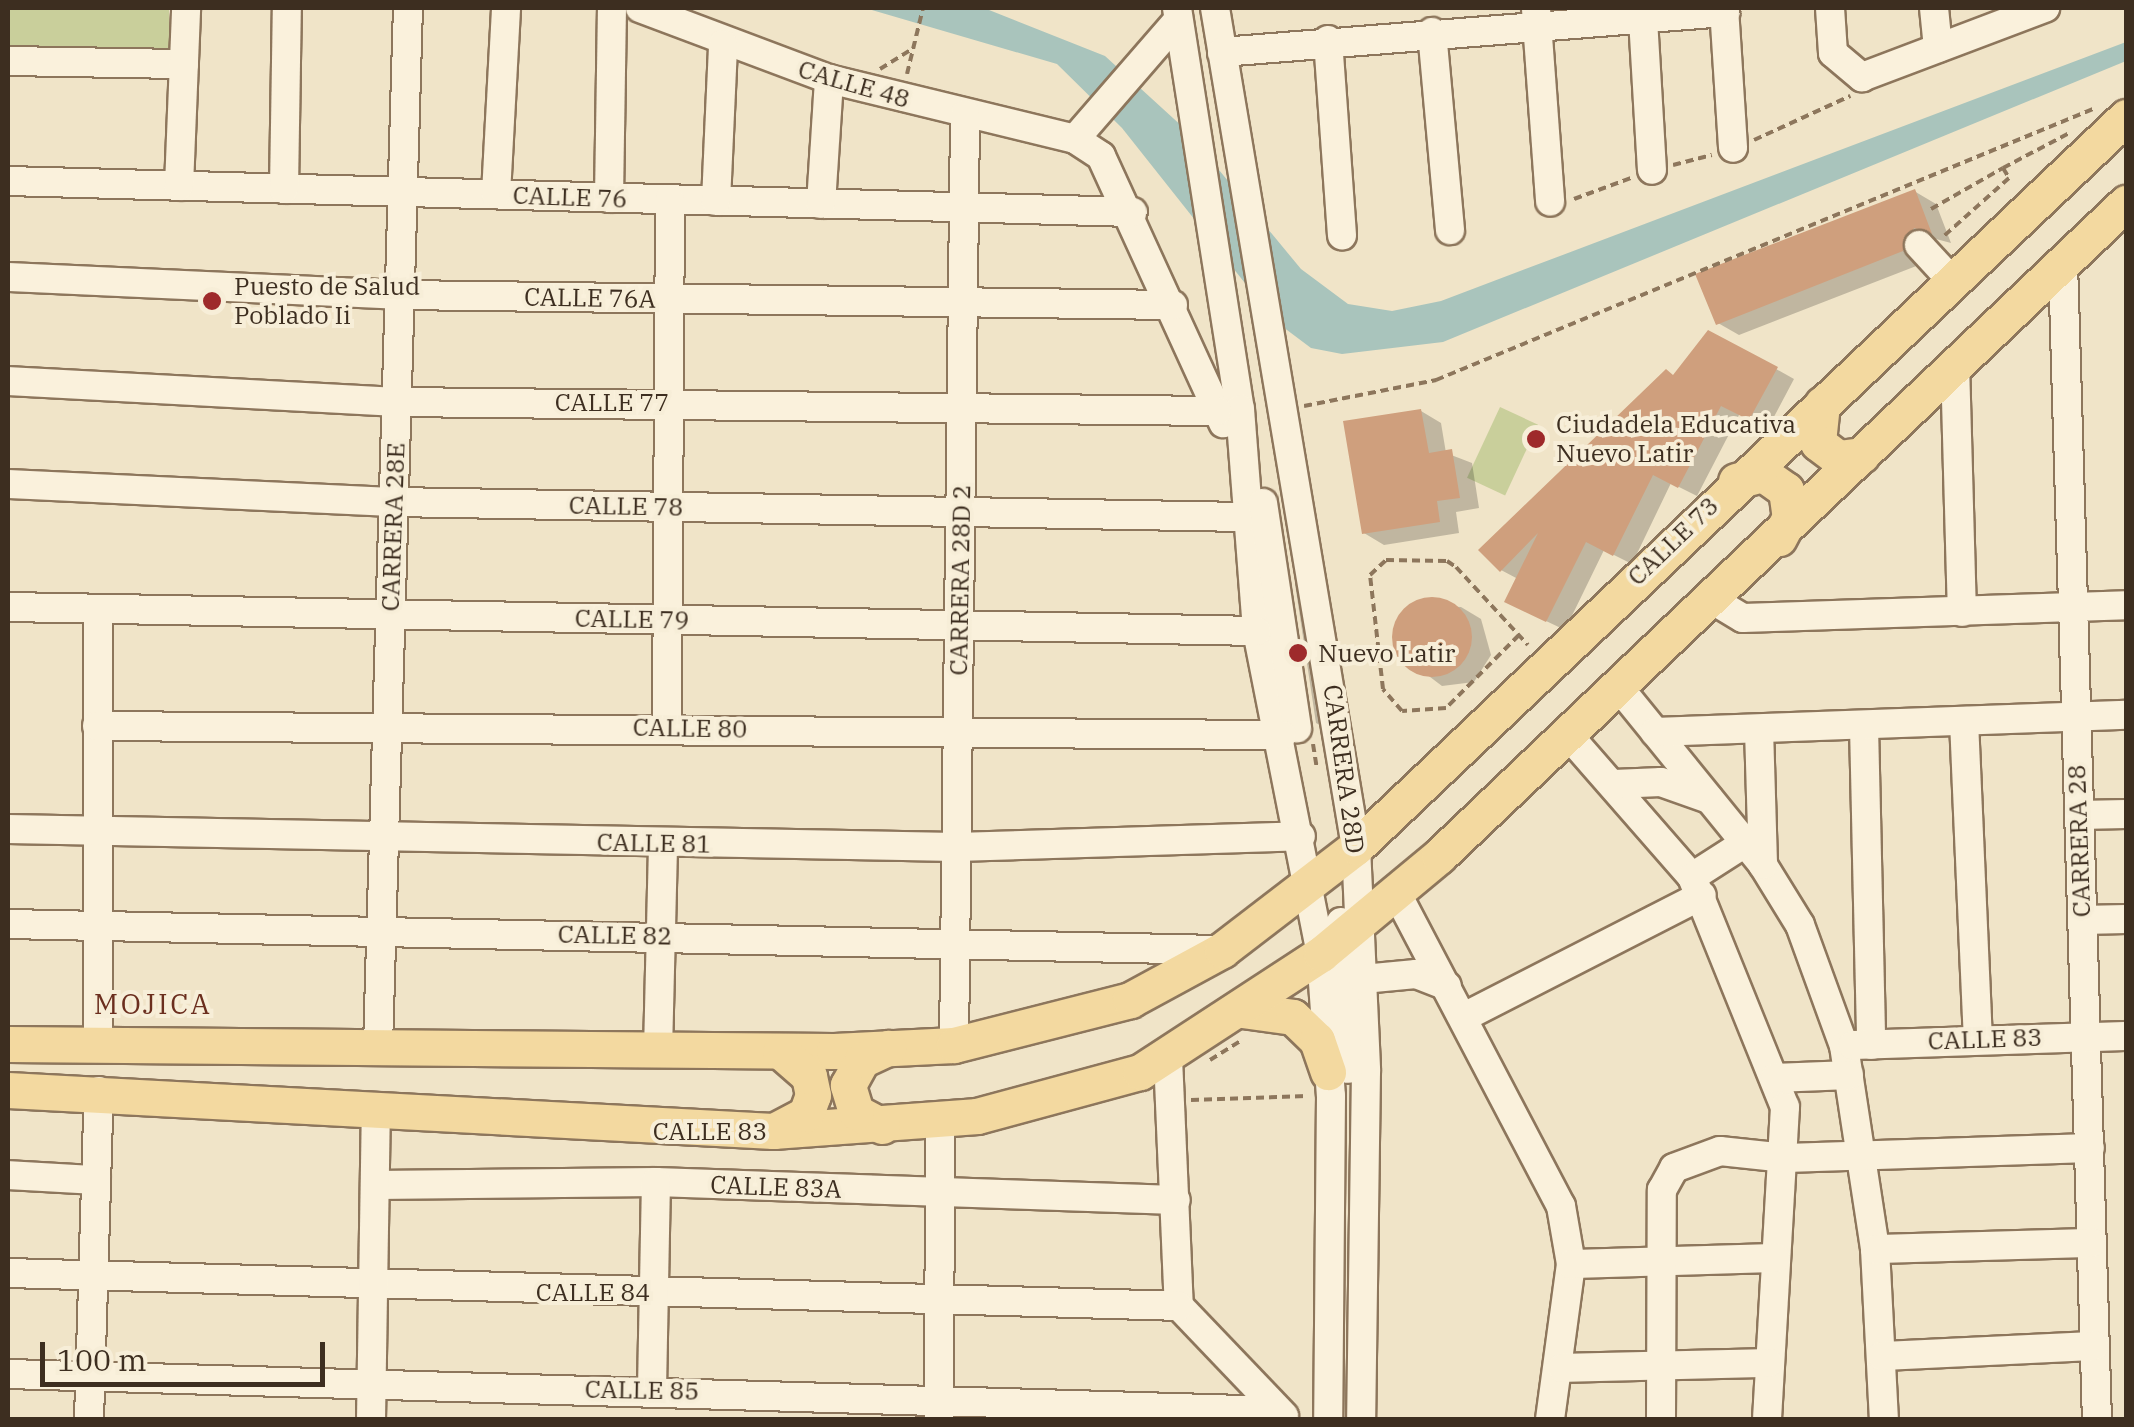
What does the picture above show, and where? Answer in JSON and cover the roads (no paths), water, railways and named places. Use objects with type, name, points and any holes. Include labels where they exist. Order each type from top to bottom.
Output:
[{"type":"main road","name":"CALLE 73","points":[[1333,866],[1736,481],[1954,283],[2117,110]]},
{"type":"main road","points":[[1341,937],[1396,892],[1716,602],[1954,364],[2126,203]]},
{"type":"main road","points":[[1822,404],[1818,443],[1838,458],[1862,455]]},
{"type":"main road","points":[[1736,481],[1763,474],[1786,490],[1790,517],[1776,543]]},
{"type":"main road","points":[[8,1044],[658,1051],[954,1046],[1118,1004],[1222,950],[1333,866]]},
{"type":"main road","name":"CALLE 83","points":[[8,1090],[774,1131],[940,1120],[1063,1098],[1168,1058],[1242,1010],[1341,937]]},
{"type":"main road","points":[[1242,1010],[1293,1017],[1318,1040],[1330,1084]]},
{"type":"main road","points":[[882,1126],[856,1112],[848,1084],[862,1060],[889,1048]]},
{"type":"main road","points":[[774,1131],[806,1114],[812,1096],[809,1076],[780,1051]]},
{"type":"street","points":[[179,186],[186,8]]},
{"type":"street","points":[[284,189],[287,8]]},
{"type":"street","name":"CARRERA 28E","points":[[378,1047],[408,8]]},
{"type":"street","points":[[496,194],[506,8]]},
{"type":"street","points":[[609,198],[612,8]]},
{"type":"street","name":"CALLE 48","points":[[640,8],[723,44],[829,78],[1075,139]]},
{"type":"street","name":"CARRERA 28D","points":[[1215,8],[1222,52],[1211,102],[1247,468],[1246,517],[1257,631],[1301,836],[1333,866],[1341,937],[1363,979],[1362,1420]]},
{"type":"street","points":[[1830,8],[1834,54],[1862,77],[2038,9]]},
{"type":"street","points":[[1934,8],[1938,48]]},
{"type":"street","points":[[1222,52],[1432,32],[1536,17],[1643,18],[1724,10],[1732,148]]},
{"type":"street","points":[[1075,139],[1091,114],[1187,11]]},
{"type":"street","points":[[1187,11],[1211,102]]},
{"type":"street","name":"CARRERA 28D","points":[[1187,11],[1284,408],[1341,937],[1330,1084],[1328,1420]]},
{"type":"street","points":[[1536,17],[1550,201]]},
{"type":"street","points":[[1643,18],[1652,170]]},
{"type":"street","points":[[1432,32],[1450,230]]},
{"type":"street","points":[[1328,40],[1342,236]]},
{"type":"street","points":[[716,201],[723,44]]},
{"type":"street","points":[[8,62],[184,64]]},
{"type":"street","points":[[821,204],[829,78]]},
{"type":"street","name":"CARRERA 28D 2","points":[[954,1046],[965,114]]},
{"type":"street","name":"CARRERA 28D","points":[[1075,139],[1101,156],[1134,212],[1217,411],[1247,468]]},
{"type":"street","name":"CALLE 76","points":[[8,181],[1134,212]]},
{"type":"street","points":[[667,728],[670,200]]},
{"type":"street","points":[[1929,245],[1954,283]]},
{"type":"street","name":"CARRERA 28","points":[[2063,263],[2097,1420]]},
{"type":"street","name":"CALLE 76A","points":[[8,277],[400,295],[1173,305]]},
{"type":"street","points":[[1230,301],[1333,866]]},
{"type":"street","points":[[1265,339],[1336,791],[1333,866]]},
{"type":"street","points":[[1954,364],[1962,612]]},
{"type":"street","name":"CALLE 77","points":[[8,381],[397,402],[962,402],[1217,411]]},
{"type":"street","name":"CALLE 78","points":[[8,484],[394,502],[1246,517]]},
{"type":"street","points":[[1716,602],[1742,618],[2126,605]]},
{"type":"street","name":"CALLE 79","points":[[8,607],[1257,631]]},
{"type":"street","points":[[98,608],[98,1046]]},
{"type":"street","points":[[1621,690],[1754,854],[1800,925],[1858,1045]]},
{"type":"street","points":[[1656,732],[2126,715]]},
{"type":"street","points":[[1964,720],[1978,1038]]},
{"type":"street","name":"CALLE 80","points":[[98,726],[388,724],[1282,735]]},
{"type":"street","points":[[1864,726],[1858,1045],[1849,1075],[1875,1249],[1884,1420]]},
{"type":"street","points":[[1754,854],[1759,729]]},
{"type":"street","points":[[1569,736],[1614,784],[1697,886],[1775,1078],[1786,1158],[1768,1363],[1767,1420]]},
{"type":"street","points":[[1614,784],[1661,782],[1710,799]]},
{"type":"street","points":[[2078,814],[2126,814]]},
{"type":"street","name":"CALLE 81","points":[[8,829],[98,836],[956,847],[1301,836]]},
{"type":"street","points":[[658,1051],[663,843]]},
{"type":"street","points":[[1464,1017],[1754,854]]},
{"type":"street","points":[[1396,892],[1554,1186],[1571,1264],[1562,1368],[1550,1420]]},
{"type":"street","points":[[2082,920],[2126,919]]},
{"type":"street","name":"CALLE 82","points":[[8,924],[1222,950]]},
{"type":"street","points":[[1341,937],[1344,1420]]},
{"type":"street","points":[[1363,979],[1416,974],[1447,986]]},
{"type":"street","name":"CALLE 83","points":[[1858,1045],[2126,1036]]},
{"type":"street","points":[[1168,1058],[1179,1306],[1283,1415]]},
{"type":"street","points":[[1775,1078],[1849,1075]]},
{"type":"street","points":[[89,1420],[99,1092]]},
{"type":"street","points":[[371,1420],[376,1110]]},
{"type":"street","points":[[939,1409],[940,1120]]},
{"type":"street","points":[[1661,1420],[1661,1262],[1666,1174],[1720,1151],[1786,1158],[1860,1152],[2090,1148]]},
{"type":"street","points":[[8,1175],[96,1180]]},
{"type":"street","points":[[652,1390],[656,1182]]},
{"type":"street","name":"CALLE 83A","points":[[376,1185],[656,1182],[1176,1200]]},
{"type":"street","points":[[1875,1249],[2091,1243]]},
{"type":"street","points":[[1571,1264],[1776,1258]]},
{"type":"street","name":"CALLE 84","points":[[8,1274],[373,1290],[941,1296],[1179,1306]]},
{"type":"street","points":[[1882,1356],[2094,1346]]},
{"type":"street","points":[[1562,1368],[1768,1363]]},
{"type":"street","name":"CALLE 85","points":[[8,1374],[652,1390],[939,1409],[1283,1415]]},
{"type":"water","points":[[865,8],[984,8],[1105,56],[1185,129],[1301,269],[1348,304],[1392,311],[1441,301],[2126,42],[2126,61],[1443,342],[1342,354],[1311,348],[1275,321],[1122,128],[1057,64]]},
{"type":"place","name":"Puesto de Salud Poblado Ii","points":[[212,301]]},
{"type":"place","name":"Ciudadela Educativa Nuevo Latir","points":[[1536,439]]},
{"type":"place","name":"Nuevo Latir","points":[[1298,653]]},
{"type":"district","name":"MOJICA","points":[[153,1004]]}]
